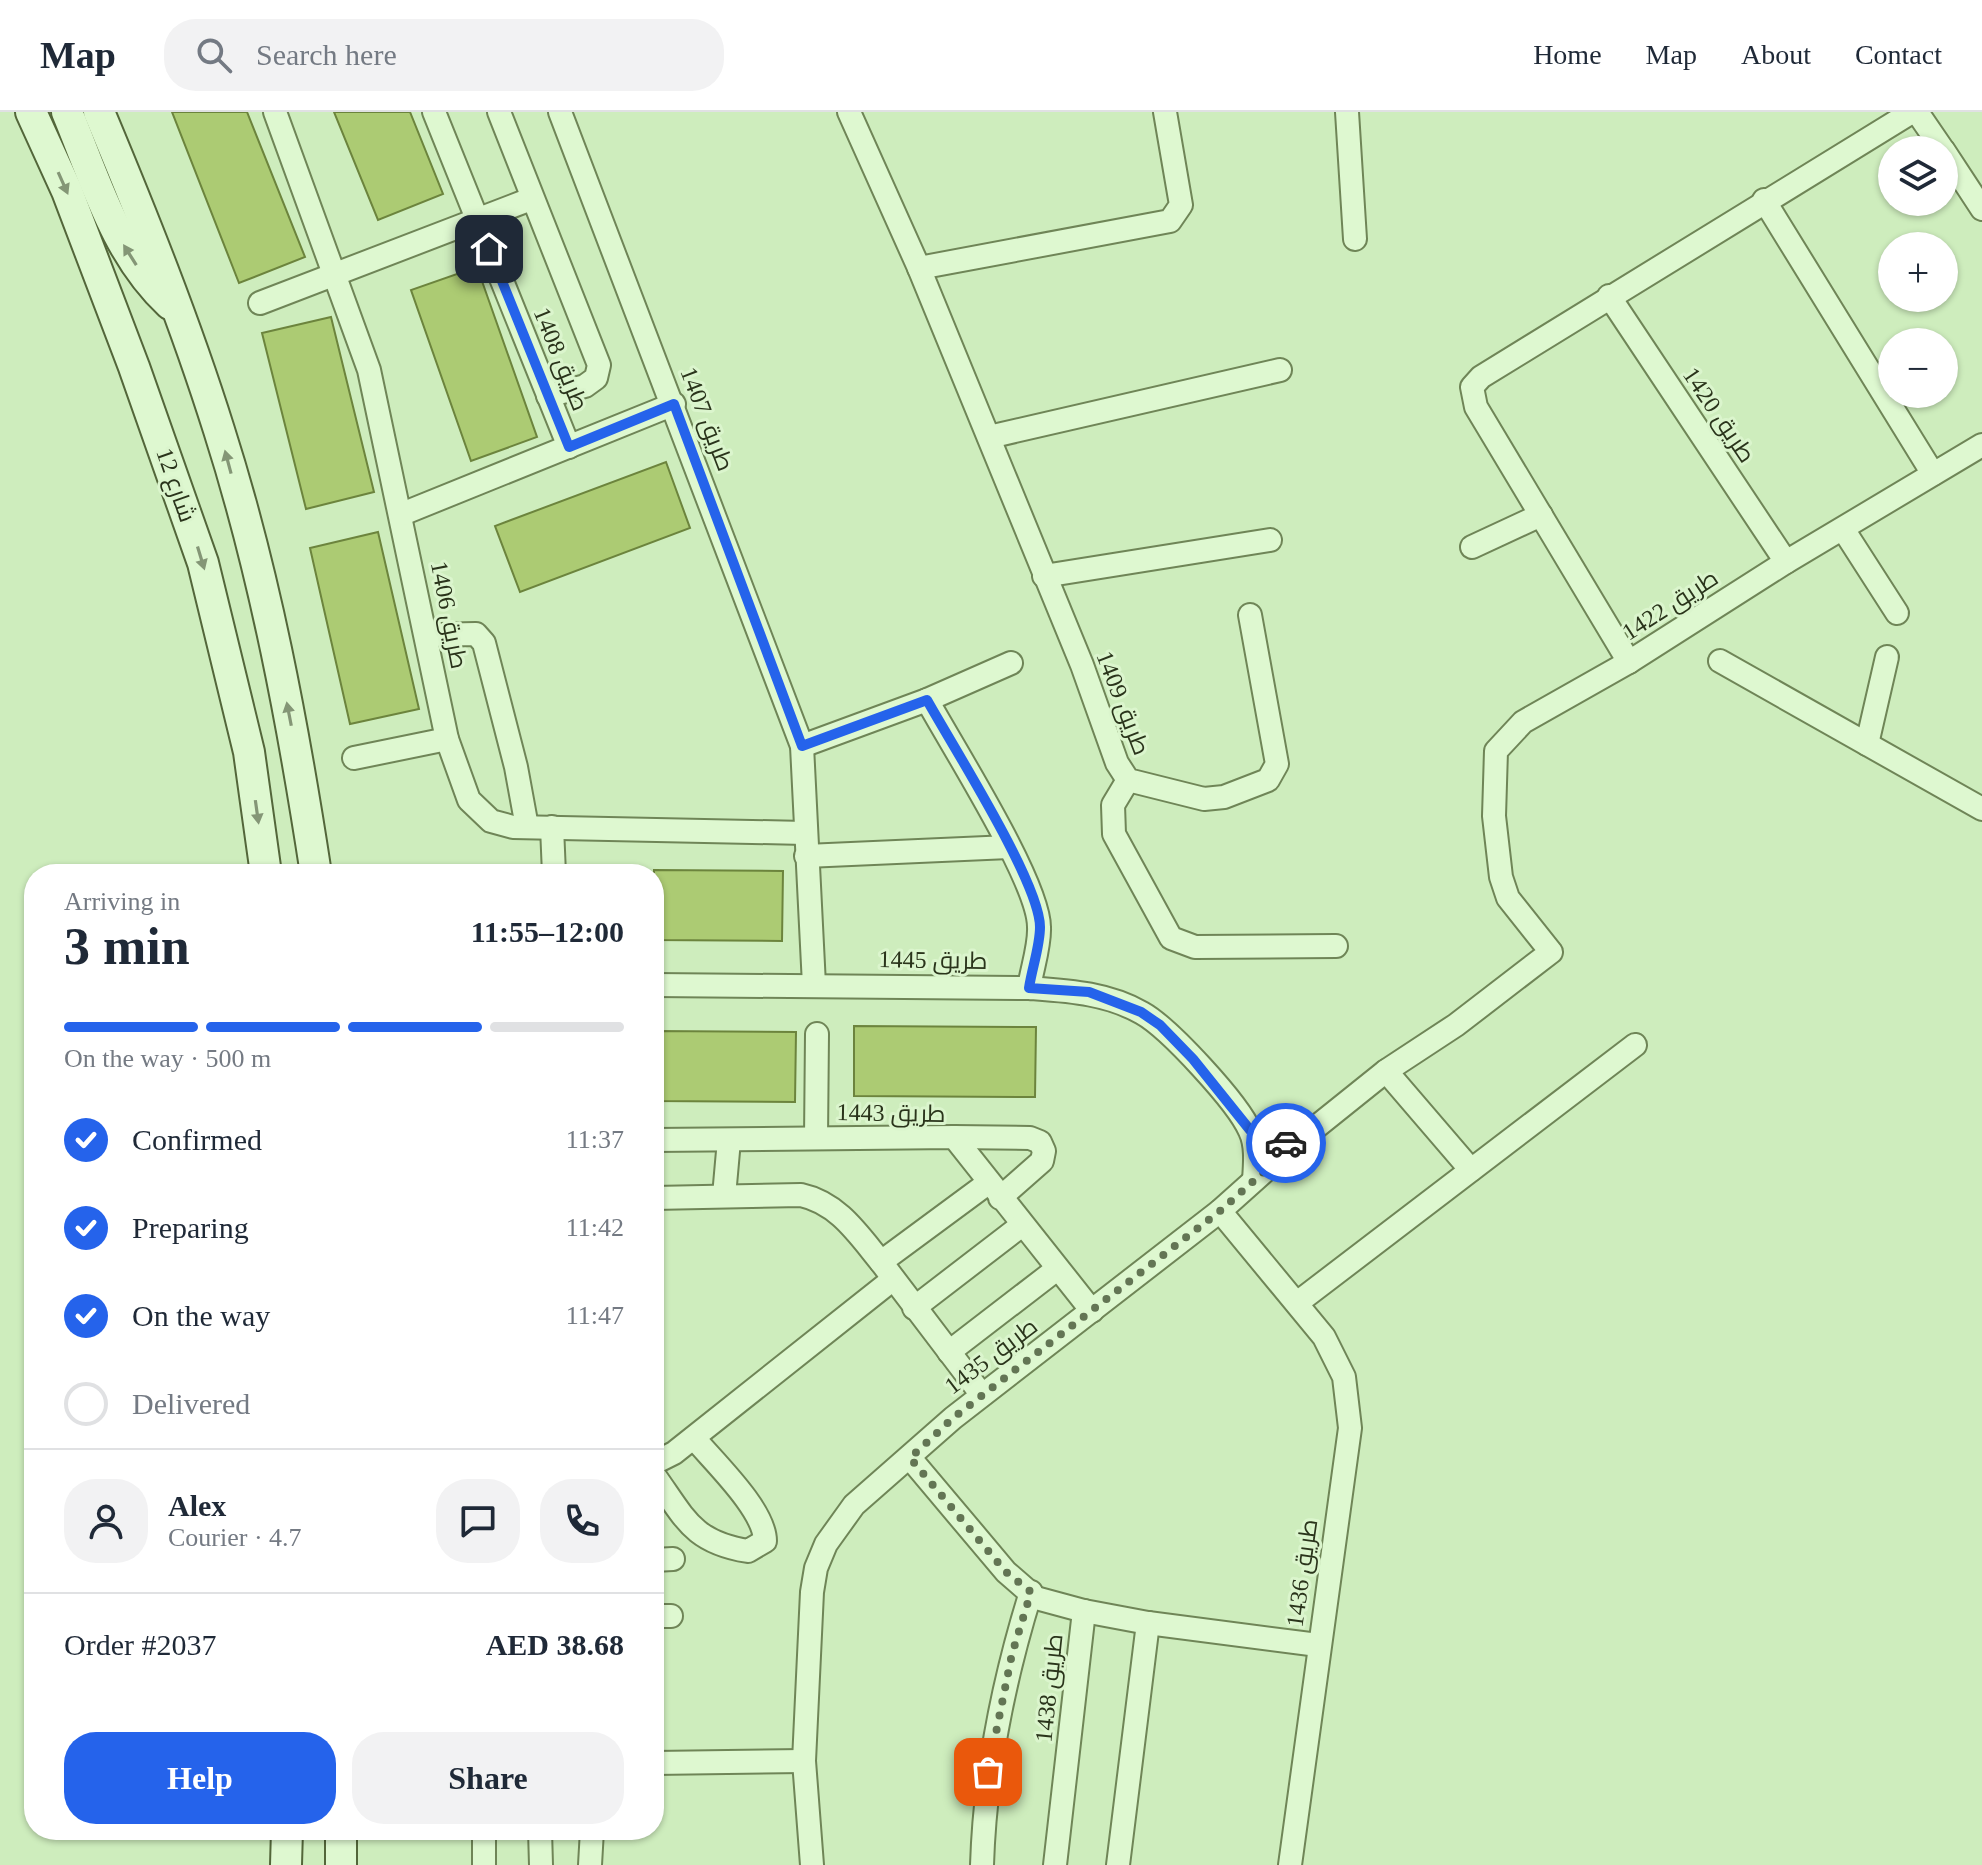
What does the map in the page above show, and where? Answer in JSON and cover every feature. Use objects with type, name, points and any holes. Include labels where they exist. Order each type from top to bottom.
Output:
[{"type":"street","points":[[12,112],[48,151]]},
{"type":"street","name":"شارع 12","points":[[31,112],[134,367],[203,563],[249,752],[265,864]]},
{"type":"street","points":[[67,112],[125,248],[141,272],[181,314]]},
{"type":"street","points":[[99,112],[181,314],[220,432],[258,570],[292,728],[314,864]]},
{"type":"street","points":[[123,112],[129,183]]},
{"type":"street","name":"طريق 1406","points":[[275,112],[337,274],[369,370],[402,514],[447,739],[469,800],[491,821],[527,827],[805,833]]},
{"type":"street","name":"طريق 1408","points":[[434,112],[569,447]]},
{"type":"street","points":[[499,112],[599,365],[596,378],[585,386],[548,396]]},
{"type":"street","name":"طريق 1407","points":[[560,112],[802,746],[814,985]]},
{"type":"street","name":"طريق 1409","points":[[849,112],[919,268],[1094,695],[1117,763],[1128,780],[1204,799],[1244,792],[1268,780],[1277,764],[1250,615]]},
{"type":"street","points":[[919,268],[1170,221],[1181,205],[1165,112]]},
{"type":"street","points":[[1347,112],[1355,239]]},
{"type":"street","points":[[1629,662],[1472,401],[1472,387],[1481,377],[1609,296],[1915,112],[1933,136]]},
{"type":"street","points":[[1958,169],[1979,195]]},
{"type":"street","points":[[260,303],[531,199]]},
{"type":"street","points":[[1764,200],[1933,474]]},
{"type":"street","name":"طريق 1420","points":[[1609,296],[1786,562]]},
{"type":"street","points":[[989,437],[1280,370]]},
{"type":"street","name":"طريق 1408","points":[[402,514],[674,404]]},
{"type":"street","name":"طريق 1422","points":[[1456,1025],[1551,952],[1508,898],[1496,859],[1496,751],[1523,722],[1629,662],[1786,562],[1982,445]]},
{"type":"street","points":[[1472,547],[1541,515]]},
{"type":"street","points":[[1843,529],[1897,613]]},
{"type":"street","points":[[1044,576],[1270,540]]},
{"type":"street","points":[[426,635],[476,634],[484,643],[516,767],[527,827]]},
{"type":"street","points":[[1867,744],[1887,657]]},
{"type":"street","points":[[1720,661],[1982,809]]},
{"type":"street","points":[[802,746],[927,700],[1011,663]]},
{"type":"street","points":[[927,700],[1009,847],[1032,896],[1040,927],[1029,988]]},
{"type":"street","points":[[354,758],[447,739]]},
{"type":"street","points":[[1128,780],[1113,805],[1114,834],[1171,938],[1195,947],[1336,946]]},
{"type":"street","points":[[552,827],[554,864]]},
{"type":"street","points":[[806,856],[1009,847]]},
{"type":"street","name":"طريق 1445","points":[[664,985],[1029,988],[1089,992],[1141,1012],[1160,1025],[1193,1059],[1250,1130]]},
{"type":"street","name":"طريق 1435","points":[[812,1865],[804,1761],[816,1568],[826,1544],[854,1505],[982,1395],[1220,1211],[1295,1144],[1386,1071],[1456,1025]]},
{"type":"street","points":[[816,1138],[817,1034]]},
{"type":"street","points":[[1297,1303],[1635,1045]]},
{"type":"street","points":[[1386,1071],[1471,1170]]},
{"type":"street","points":[[1254,1180],[1250,1130],[1295,1144]]},
{"type":"street","points":[[664,1457],[694,1438],[886,1271],[994,1191],[1042,1161],[1044,1151],[1040,1142],[1030,1138],[954,1137]]},
{"type":"street","name":"طريق 1443","points":[[664,1140],[954,1137],[1092,1311]]},
{"type":"street","points":[[724,1196],[729,1140]]},
{"type":"street","points":[[664,1198],[801,1195],[821,1199],[847,1221],[982,1395]]},
{"type":"street","name":"طريق 1436","points":[[1220,1211],[1324,1337],[1344,1377],[1350,1428],[1290,1865]]},
{"type":"street","points":[[914,1308],[1022,1225]]},
{"type":"street","points":[[949,1352],[1057,1269]]},
{"type":"street","points":[[664,1488],[700,1536],[714,1544],[748,1551],[765,1541],[765,1530],[753,1509],[694,1438]]},
{"type":"street","name":"طريق 1438","points":[[910,1458],[1006,1572],[1036,1598],[1148,1623],[1318,1645]]},
{"type":"street","name":"طريق 1438","points":[[982,1865],[988,1772],[998,1713],[1031,1592]]},
{"type":"street","name":"طريق 1438","points":[[1055,1865],[1084,1611]]},
{"type":"street","points":[[1118,1865],[1148,1623]]},
{"type":"street","points":[[664,1763],[804,1761]]},
{"type":"street","points":[[286,1865],[287,1840]]},
{"type":"street","points":[[341,1840],[341,1865]]},
{"type":"street","points":[[484,1840],[484,1865]]},
{"type":"street","points":[[540,1840],[541,1865]]},
{"type":"street","points":[[590,1865],[591,1840]]},
{"type":"building","points":[[172,112],[247,112],[305,257],[239,283]]},
{"type":"building","points":[[334,112],[410,112],[443,194],[378,220]]},
{"type":"building","points":[[477,267],[537,437],[471,461],[411,290]]},
{"type":"building","points":[[331,317],[374,492],[306,509],[262,333]]},
{"type":"building","points":[[666,462],[690,528],[520,592],[495,526]]},
{"type":"building","points":[[378,532],[419,709],[350,724],[310,548]]},
{"type":"building","points":[[664,870],[783,871],[782,941],[664,940]]},
{"type":"building","points":[[854,1026],[1036,1027],[1035,1097],[854,1096]]},
{"type":"building","points":[[664,1031],[796,1032],[795,1102],[664,1101]]},
{"type":"way so far","points":[[988,1772],[1012,1654],[1031,1592],[1006,1572],[910,1458],[953,1418],[1220,1211],[1295,1144],[1286,1143]]},
{"type":"route","points":[[489,249],[569,447],[674,404],[802,746],[927,700],[1009,847],[1036,906],[1040,927],[1029,988],[1089,992],[1141,1012],[1160,1025],[1193,1059],[1250,1130],[1286,1143]]}]
